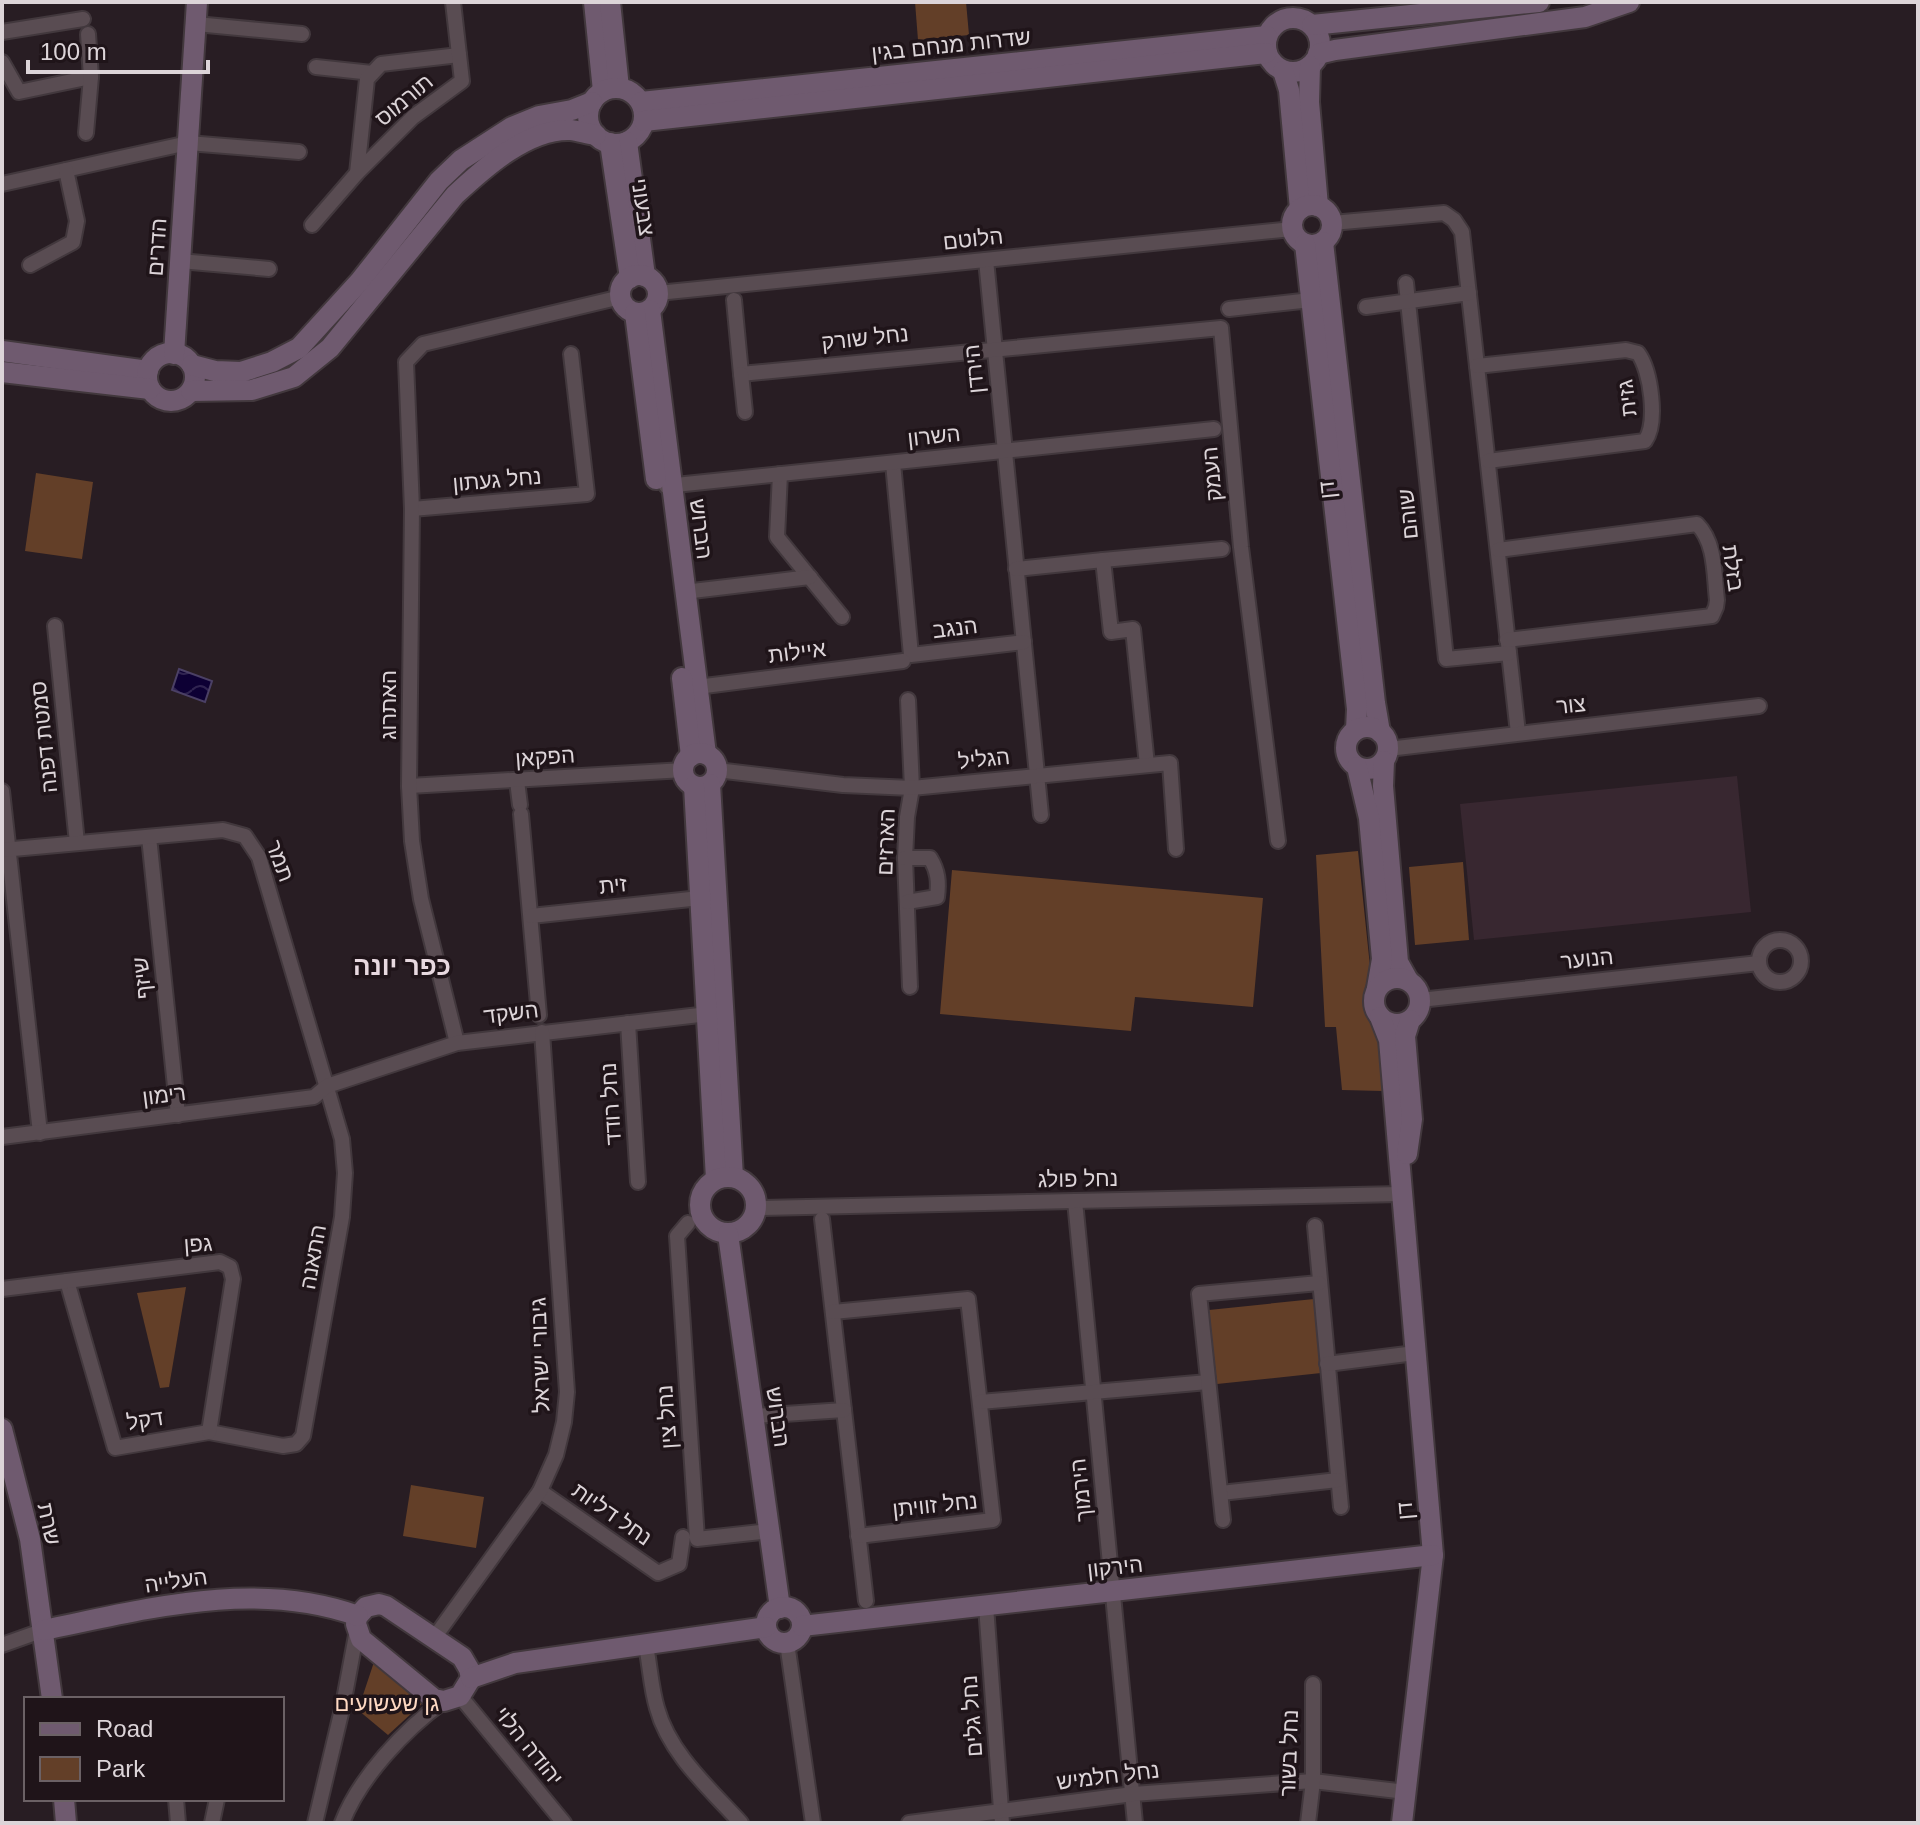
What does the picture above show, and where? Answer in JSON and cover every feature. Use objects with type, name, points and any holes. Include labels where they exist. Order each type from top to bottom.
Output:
[{"type":"street","name":"הדרים","points":[[174,354],[197,2]]},
{"type":"street","name":"תורמוס","points":[[312,225],[357,173],[413,117],[462,81],[453,2]]},
{"type":"street","points":[[594,2],[605,94]]},
{"type":"street","points":[[610,2],[605,94],[589,119],[611,140]]},
{"type":"street","points":[[1539,2],[1299,15],[1277,22],[1266,45],[1276,67],[1297,72],[1335,50],[1585,17],[1629,2]]},
{"type":"street","points":[[1299,15],[1319,39],[1314,60]]},
{"type":"street","points":[[196,24],[302,34]]},
{"type":"street","points":[[2,32],[85,26],[91,77],[86,133]]},
{"type":"street","name":"שדרות מנחם בגין","points":[[642,112],[1266,45]]},
{"type":"street","name":"תורמוס","points":[[357,173],[367,79],[372,73],[381,64],[459,55]]},
{"type":"street","name":"דן","points":[[1314,60],[1309,102],[1311,300],[1357,709],[1356,730]]},
{"type":"street","points":[[2,62],[19,92],[91,77]]},
{"type":"street","name":"תורמוס","points":[[316,67],[372,73]]},
{"type":"street","name":"דן","points":[[1283,71],[1289,90],[1375,703],[1384,747],[1383,786],[1398,962],[1408,980]]},
{"type":"street","points":[[191,391],[252,390],[294,377],[330,348],[455,195],[477,174],[521,144],[545,135],[569,130],[611,140],[635,137],[642,112],[628,90],[605,94],[572,110],[539,116],[512,127],[461,160],[439,181],[360,281],[299,348],[272,362],[241,372],[215,371],[192,365]]},
{"type":"street","name":"צבעוני","points":[[611,140],[640,295]]},
{"type":"street","points":[[2,184],[188,143],[299,152]]},
{"type":"street","points":[[30,265],[73,242],[77,221],[66,170]]},
{"type":"street","points":[[1308,226],[1331,234],[1332,223],[1444,213],[1454,220],[1462,232],[1518,733]]},
{"type":"street","name":"הלוטם","points":[[406,362],[423,344],[640,295],[1308,226]]},
{"type":"street","name":"הירדן","points":[[986,260],[1024,642]]},
{"type":"street","points":[[180,261],[269,269]]},
{"type":"street","name":"שוהם","points":[[1406,283],[1446,659],[1508,646]]},
{"type":"street","points":[[1366,307],[1469,293]]},
{"type":"street","name":"הברוש","points":[[640,295],[700,770],[700,898],[725,1178]]},
{"type":"street","points":[[734,300],[745,412]]},
{"type":"street","points":[[1229,309],[1311,300]]},
{"type":"street","name":"העמק","points":[[994,348],[1221,328],[1241,547],[1278,841]]},
{"type":"street","name":"נחל שורק","points":[[741,374],[994,348]]},
{"type":"street","name":"גזית","points":[[1477,366],[1626,350],[1638,353],[1645,362],[1652,412],[1652,432],[1645,441],[1488,461]]},
{"type":"street","points":[[2,351],[149,380]]},
{"type":"street","points":[[174,354],[192,365],[195,375],[191,391],[182,399],[167,401],[156,396],[149,380],[158,357],[174,354]]},
{"type":"street","name":"נחל געתון","points":[[412,509],[587,494],[571,354]]},
{"type":"street","name":"האתרוג","points":[[406,362],[412,509],[409,786],[412,841],[421,899],[457,1043]]},
{"type":"street","points":[[2,372],[149,380]]},
{"type":"street","name":"השרון","points":[[664,486],[1214,429]]},
{"type":"street","name":"הנגב","points":[[893,463],[911,655],[1024,642]]},
{"type":"street","points":[[780,474],[777,537],[842,617]]},
{"type":"street","name":"הברוש","points":[[664,486],[684,592],[697,687],[725,1178]]},
{"type":"street","name":"בזלת","points":[[1498,550],[1697,524],[1704,531],[1712,552],[1716,607],[1712,616],[1508,646]]},
{"type":"street","points":[[1016,569],[1222,549]]},
{"type":"street","points":[[1103,560],[1111,632],[1133,629],[1147,765],[1170,763],[1176,849]]},
{"type":"street","points":[[684,592],[810,577]]},
{"type":"street","name":"סמטת דפנה","points":[[55,626],[77,843]]},
{"type":"street","points":[[1024,642],[1041,815]]},
{"type":"street","name":"איילות","points":[[697,687],[903,661]]},
{"type":"street","name":"הארזים","points":[[908,700],[912,788],[905,858],[910,987]]},
{"type":"street","name":"צור","points":[[1384,747],[1759,706]]},
{"type":"street","points":[[1357,767],[1369,769],[1384,747],[1367,727],[1356,730],[1346,749],[1357,767],[1369,818],[1382,959],[1373,1002],[1380,1017],[1394,1024],[1416,1015],[1419,992],[1408,980],[1390,978],[1377,988]]},
{"type":"street","name":"הגליל","points":[[700,770],[843,785],[912,788],[1147,765]]},
{"type":"street","name":"הפקאן","points":[[409,786],[700,770]]},
{"type":"street","points":[[517,781],[539,1015]]},
{"type":"street","points":[[2,791],[5,850],[40,1133]]},
{"type":"street","name":"תמר","points":[[5,850],[223,830],[245,836],[259,857],[327,1086]]},
{"type":"street","name":"שיזף","points":[[149,837],[178,1115]]},
{"type":"street","points":[[905,858],[930,858],[937,870],[938,886],[937,897],[907,902]]},
{"type":"street","name":"זית","points":[[531,916],[700,898]]},
{"type":"street","name":"הנוער","points":[[1420,1000],[1759,963]]},
{"type":"street","name":"השקד","points":[[327,1086],[457,1043],[708,1014]]},
{"type":"street","name":"דן","points":[[1380,1017],[1389,1040],[1433,1555],[1398,1791],[1402,1823]]},
{"type":"street","name":"דן","points":[[1401,1194],[1412,1119],[1405,1036],[1410,1020]]},
{"type":"street","name":"נחל רודד","points":[[628,1023],[638,1182]]},
{"type":"street","name":"גיבורי ישראל","points":[[434,1638],[540,1491],[556,1455],[564,1422],[567,1392],[542,1032]]},
{"type":"street","name":"רימון","points":[[2,1137],[314,1097],[327,1086]]},
{"type":"street","name":"התאנה","points":[[303,1436],[342,1217],[345,1173],[342,1139],[327,1086]]},
{"type":"street","points":[[725,1178],[748,1185],[757,1208],[745,1228],[728,1234],[710,1227],[701,1211],[703,1193],[725,1178]]},
{"type":"street","name":"נחל פולג","points":[[757,1208],[1401,1194]]},
{"type":"street","name":"הירמוך","points":[[1075,1201],[1135,1823]]},
{"type":"street","points":[[822,1219],[866,1601]]},
{"type":"street","name":"נחל צין","points":[[688,1223],[677,1236],[697,1539],[770,1531]]},
{"type":"street","points":[[1315,1226],[1341,1507]]},
{"type":"street","name":"הברוש","points":[[728,1234],[780,1608]]},
{"type":"street","name":"גפן","points":[[2,1289],[220,1262],[230,1267],[233,1279],[209,1432]]},
{"type":"street","name":"דקל","points":[[67,1281],[115,1448],[209,1432],[283,1446],[296,1444],[303,1436]]},
{"type":"street","points":[[1223,1520],[1199,1294],[1319,1283]]},
{"type":"street","name":"נחל זוויתן","points":[[833,1312],[968,1299],[980,1402],[993,1520],[858,1536]]},
{"type":"street","points":[[1327,1364],[1415,1353]]},
{"type":"street","points":[[980,1402],[1208,1382]]},
{"type":"street","points":[[754,1416],[844,1410]]},
{"type":"street","name":"שרת","points":[[2,1429],[30,1539],[52,1697]]},
{"type":"street","points":[[1221,1493],[1338,1480]]},
{"type":"street","name":"נחל דליות","points":[[540,1491],[658,1573],[679,1564],[683,1537]]},
{"type":"street","name":"הירקון","points":[[802,1626],[1433,1555]]},
{"type":"street","name":"העלייה","points":[[2,1645],[44,1630],[153,1608],[243,1598],[294,1600],[358,1623]]},
{"type":"street","points":[[315,1823],[358,1623],[366,1607],[379,1604],[462,1657],[458,1692]]},
{"type":"street","name":"נחל גלים","points":[[986,1606],[1002,1818]]},
{"type":"street","points":[[780,1608],[796,1611],[802,1626],[798,1638],[787,1643],[771,1638],[766,1627],[769,1615],[780,1608]]},
{"type":"street","points":[[358,1623],[361,1639],[426,1694],[458,1692]]},
{"type":"street","points":[[342,1823],[347,1809],[384,1758],[419,1719],[458,1692],[515,1663],[766,1627]]},
{"type":"street","points":[[787,1643],[813,1823]]},
{"type":"street","points":[[646,1646],[657,1709],[667,1734],[683,1759],[741,1823]]},
{"type":"street","name":"נחל בשור","points":[[1308,1823],[1313,1781],[1313,1684]]},
{"type":"street","name":"יהודה הלוי","points":[[458,1692],[564,1823]]},
{"type":"street","name":"נחל חלמיש","points":[[909,1823],[1002,1818],[1133,1794],[1313,1781],[1398,1791]]},
{"type":"street","points":[[64,1801],[66,1823]]},
{"type":"street","points":[[176,1801],[178,1823]]},
{"type":"street","points":[[212,1823],[217,1801]]},
{"type":"shaded area","points":[[1737,776],[1751,912],[1474,940],[1460,804]]},
{"type":"green space","points":[[915,2],[966,2],[969,35],[918,40]]},
{"type":"green space","points":[[36,473],[93,482],[82,559],[25,551]]},
{"type":"green space","points":[[1358,851],[1383,1091],[1342,1090],[1336,1027],[1325,1027],[1316,855]]},
{"type":"green space","points":[[1463,862],[1469,940],[1415,945],[1409,867]]},
{"type":"green space","points":[[952,870],[1263,898],[1253,1007],[1135,997],[1131,1031],[940,1014]]},
{"type":"green space","points":[[186,1287],[169,1387],[160,1388],[137,1293]]},
{"type":"green space","points":[[1314,1299],[1321,1373],[1217,1384],[1209,1310]]},
{"type":"green space","points":[[411,1485],[484,1497],[476,1548],[403,1536]]},
{"type":"green space","name":"גן שעשועים","points":[[374,1662],[425,1701],[388,1735],[358,1710]]},
{"type":"water","points":[[179,669],[212,681],[205,702],[172,690]]},
{"type":"district","name":"כפר יונה","points":[[402,966]]}]
